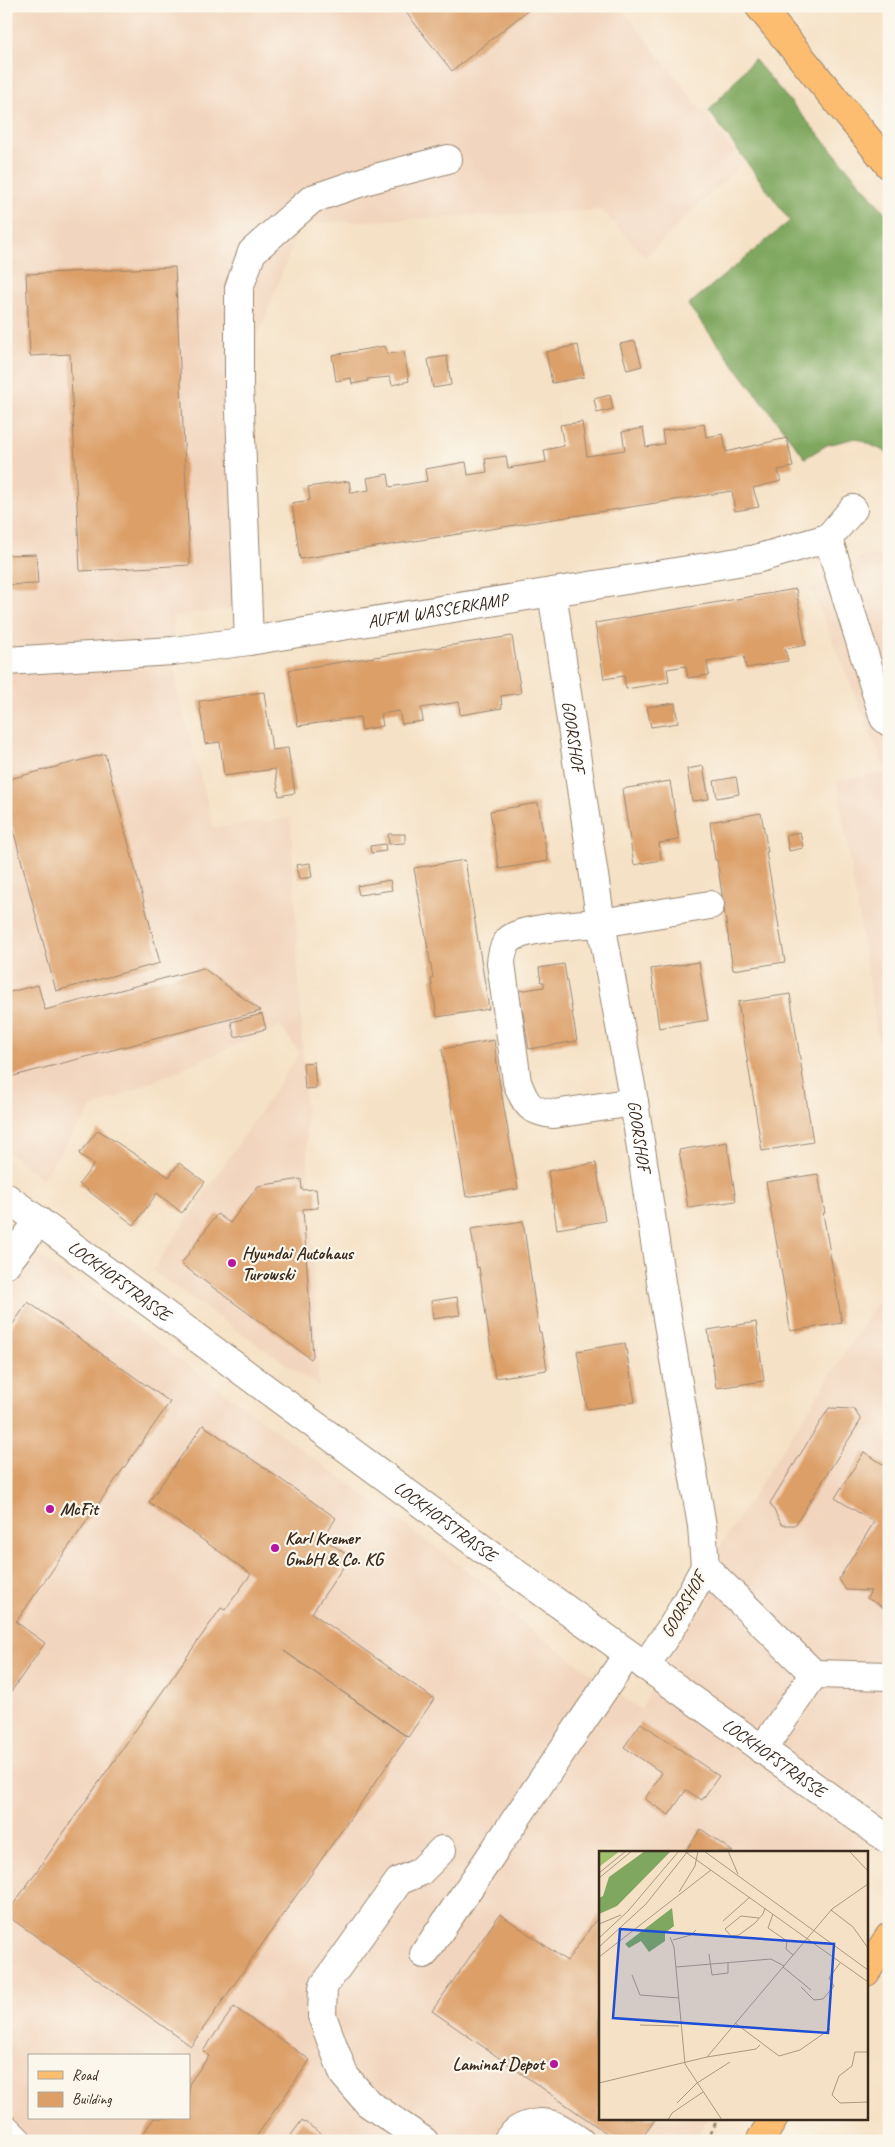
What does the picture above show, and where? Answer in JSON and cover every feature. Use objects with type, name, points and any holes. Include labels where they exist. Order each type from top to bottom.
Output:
[{"type":"main road","points":[[760,6],[889,164]]},
{"type":"main road","points":[[868,1969],[889,1937]]},
{"type":"main road","points":[[760,2141],[773,2120]]},
{"type":"street","points":[[249,641],[239,387],[239,288],[252,252],[312,200],[368,180],[448,159]]},
{"type":"street","points":[[853,509],[828,538],[884,718],[889,722]]},
{"type":"street","name":"AUF'M WASSERKAMP","points":[[6,662],[163,651],[249,641],[756,559],[828,538]]},
{"type":"street","name":"GOORSHOF","points":[[424,1954],[637,1660],[675,1622],[705,1567],[702,1526],[661,1282],[634,1102],[601,923],[552,592]]},
{"type":"street","points":[[634,1102],[554,1114],[530,1108],[523,1098],[517,1082],[501,963],[502,949],[515,936],[528,932],[601,923],[710,904]]},
{"type":"street","name":"LOCKHOFSTRASSE","points":[[6,1197],[510,1570],[889,1840]]},
{"type":"street","points":[[6,1264],[39,1220]]},
{"type":"street","points":[[705,1567],[814,1674],[889,1676]]},
{"type":"street","points":[[762,1750],[814,1674]]},
{"type":"street","points":[[424,2141],[368,2103],[344,2075],[322,2016],[323,1987],[399,1882],[420,1872],[442,1850]]},
{"type":"street","points":[[507,2141],[511,2135],[528,2124],[552,2124],[580,2141]]},
{"type":"street","points":[[6,2129],[18,2141]]},
{"type":"path","points":[[706,2141],[717,2120]]},
{"type":"shaded area","points":[[6,6],[620,6],[743,163],[645,257],[602,210],[301,224],[249,360],[262,605],[173,616],[176,686],[214,828],[291,818],[319,1387],[152,1271],[300,1053],[280,1026],[92,1108],[42,1178],[6,1151]]},
{"type":"shaded area","points":[[889,553],[889,1106],[837,780],[887,773],[811,588],[850,578],[859,557]]},
{"type":"shaded area","points":[[6,1232],[504,1598],[500,1607],[641,1710],[723,1542],[889,1284],[889,1804],[860,1851],[599,1851],[599,2120],[707,2120],[695,2141],[6,2141]]},
{"type":"green space","points":[[754,59],[889,217],[889,456],[886,452],[856,438],[827,445],[805,458],[688,305],[790,221],[709,111]]},
{"type":"building","points":[[401,6],[533,6],[452,71]]},
{"type":"building","points":[[175,267],[190,565],[80,571],[70,354],[30,356],[26,274]]},
{"type":"building","points":[[635,341],[642,366],[627,370],[620,344]]},
{"type":"building","points":[[578,345],[584,377],[552,383],[546,352]]},
{"type":"building","points":[[385,346],[387,354],[404,352],[409,381],[392,385],[390,377],[367,379],[368,381],[352,384],[351,378],[336,381],[332,355]]},
{"type":"building","points":[[447,356],[451,385],[433,388],[428,359]]},
{"type":"building","points":[[610,395],[613,409],[597,413],[594,399]]},
{"type":"building","points":[[582,422],[587,456],[625,450],[622,432],[643,428],[646,447],[664,444],[662,431],[704,424],[706,437],[723,434],[726,452],[787,438],[793,467],[778,470],[781,481],[753,488],[759,507],[735,511],[732,491],[300,559],[292,503],[310,500],[308,487],[349,481],[351,493],[369,490],[367,478],[388,474],[390,487],[427,481],[425,469],[466,462],[468,475],[487,472],[485,459],[506,456],[508,468],[546,462],[544,450],[564,446],[560,425]]},
{"type":"building","points":[[36,554],[38,584],[6,585],[6,555]]},
{"type":"building","points":[[796,589],[806,645],[785,649],[788,661],[746,668],[744,656],[707,662],[709,675],[688,678],[686,666],[667,669],[669,682],[626,689],[624,676],[604,679],[595,623]]},
{"type":"building","points":[[512,636],[521,693],[501,696],[502,708],[460,715],[459,702],[421,708],[423,721],[402,724],[399,711],[381,714],[383,726],[362,730],[360,717],[298,726],[289,670]]},
{"type":"building","points":[[264,692],[272,750],[288,748],[295,793],[279,796],[275,769],[224,776],[220,742],[205,744],[199,701]]},
{"type":"building","points":[[675,703],[678,723],[651,727],[647,707]]},
{"type":"building","points":[[105,754],[160,963],[56,991],[6,803],[6,780]]},
{"type":"building","points":[[703,766],[709,799],[692,801],[687,769]]},
{"type":"building","points":[[736,777],[739,794],[717,798],[714,781]]},
{"type":"building","points":[[670,781],[679,840],[659,843],[661,860],[634,865],[622,789]]},
{"type":"building","points":[[538,803],[548,861],[499,869],[490,811]]},
{"type":"building","points":[[761,813],[785,962],[733,970],[710,822]]},
{"type":"building","points":[[800,832],[803,848],[789,851],[786,835]]},
{"type":"building","points":[[388,834],[405,834],[405,843],[389,844]]},
{"type":"building","points":[[385,844],[386,851],[371,853],[370,846]]},
{"type":"building","points":[[465,860],[489,1009],[437,1017],[431,979],[433,978],[414,868]]},
{"type":"building","points":[[310,863],[312,877],[299,879],[296,865]]},
{"type":"building","points":[[390,880],[392,890],[359,895],[357,886]]},
{"type":"building","points":[[699,962],[708,1020],[659,1028],[651,969]]},
{"type":"building","points":[[564,964],[577,1041],[529,1049],[519,991],[544,987],[544,982],[541,982],[539,968]]},
{"type":"building","points":[[203,968],[261,1011],[6,1078],[6,993],[38,985],[45,1010]]},
{"type":"building","points":[[790,994],[813,1142],[762,1151],[738,1002]]},
{"type":"building","points":[[262,1014],[266,1029],[235,1037],[231,1022]]},
{"type":"building","points":[[494,1040],[518,1189],[466,1197],[442,1049]]},
{"type":"building","points":[[314,1062],[316,1088],[305,1089],[303,1063]]},
{"type":"building","points":[[98,1130],[169,1177],[179,1163],[205,1182],[182,1213],[157,1193],[134,1225],[79,1184],[94,1164],[79,1154]]},
{"type":"building","points":[[727,1142],[736,1201],[688,1208],[679,1150]]},
{"type":"building","points":[[596,1163],[605,1221],[557,1229],[548,1171]]},
{"type":"building","points":[[818,1174],[842,1323],[790,1331],[766,1182]]},
{"type":"building","points":[[301,1179],[302,1190],[316,1189],[318,1208],[303,1209],[313,1356],[311,1359],[181,1264],[217,1214],[230,1223],[258,1186]]},
{"type":"building","points":[[523,1221],[539,1332],[541,1332],[547,1370],[495,1378],[479,1267],[477,1268],[471,1229]]},
{"type":"building","points":[[457,1297],[460,1315],[433,1319],[431,1301]]},
{"type":"building","name":"McFit","points":[[28,1302],[170,1402],[16,1622],[45,1643],[6,1699],[6,1334]]},
{"type":"building","points":[[756,1322],[764,1381],[716,1388],[708,1330]]},
{"type":"building","points":[[625,1343],[635,1402],[587,1409],[577,1351]]},
{"type":"building","points":[[829,1408],[854,1409],[861,1420],[795,1525],[782,1525],[770,1503]]},
{"type":"building","points":[[203,1425],[336,1518],[323,1538],[350,1557],[312,1613],[434,1699],[408,1737],[284,1651],[407,1737],[191,2046],[6,1915],[221,1608],[225,1610],[251,1574],[149,1502]]},
{"type":"building","points":[[864,1452],[889,1468],[889,1611],[867,1598],[871,1591],[846,1590],[839,1579],[874,1522],[835,1498]]},
{"type":"building","points":[[641,1723],[719,1776],[702,1800],[686,1790],[669,1815],[645,1799],[662,1773],[624,1747]]},
{"type":"building","points":[[701,1829],[732,1851],[686,1851]]},
{"type":"building","name":"Laminat Depot","points":[[500,1914],[567,1961],[599,1915],[599,2120],[655,2120],[640,2141],[618,2141],[432,2011]]},
{"type":"building","points":[[234,2007],[310,2060],[253,2141],[138,2141],[153,2120],[190,2120],[190,2083],[209,2056],[203,2051]]},
{"type":"building","points":[[302,2120],[331,2141],[287,2141]]},
{"type":"place","name":"Hyundai Autohaus Turowski","points":[[232,1263]]},
{"type":"place","name":"McFit","points":[[50,1509]]},
{"type":"place","name":"Karl Kremer GmbH & Co. KG","points":[[275,1548]]},
{"type":"place","name":"Laminat Depot","points":[[554,2064]]}]
